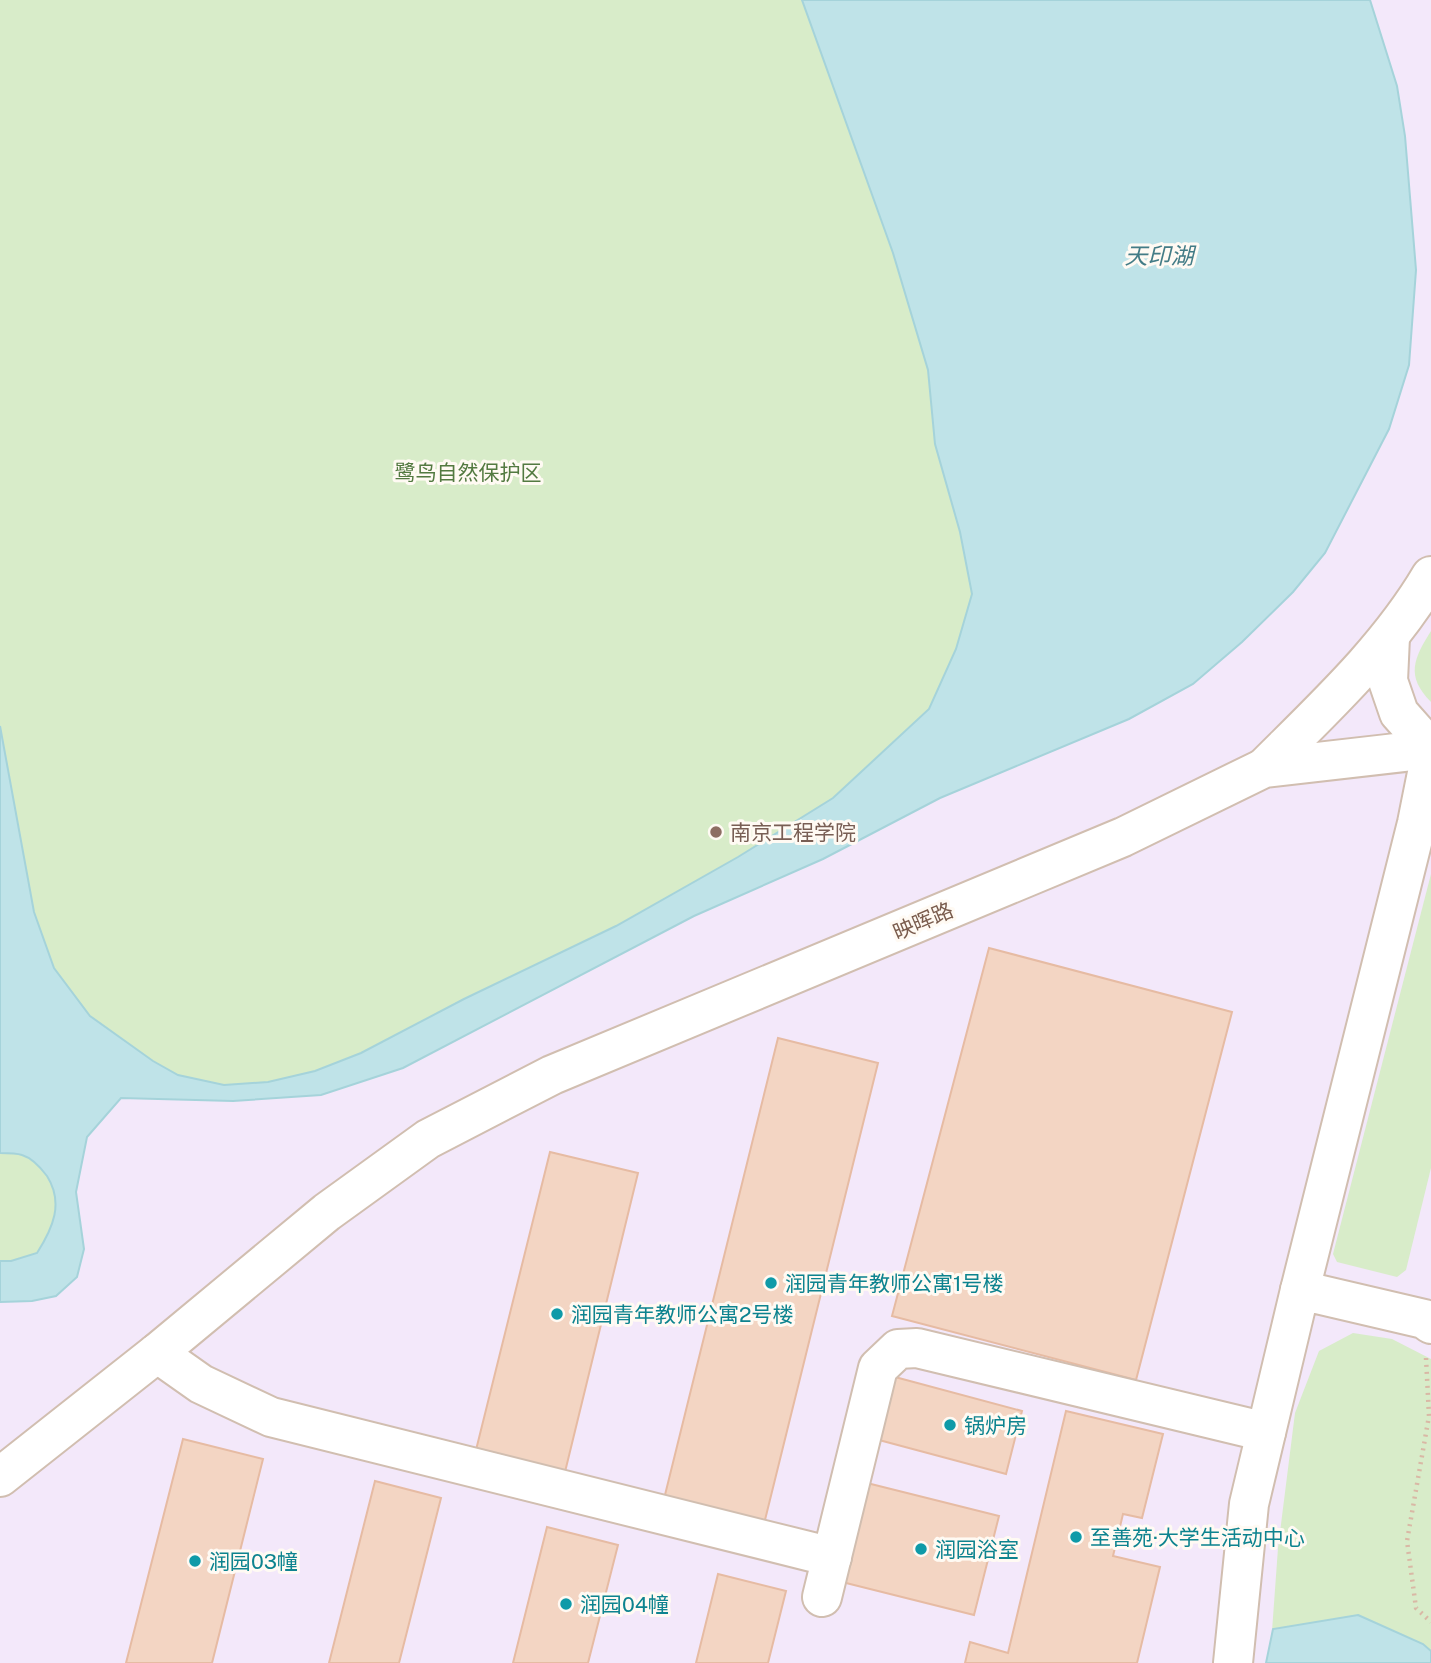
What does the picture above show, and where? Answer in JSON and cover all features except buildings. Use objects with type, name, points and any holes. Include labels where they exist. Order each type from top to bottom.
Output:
[{"type":"street","points":[[1265,768],[1340,693],[1390,636],[1431,576]]},
{"type":"street","points":[[1233,1663],[1249,1504],[1417,823],[1431,750],[1399,713],[1388,681],[1390,636]]},
{"type":"street","name":"映晖路","points":[[0,1477],[327,1212],[428,1139],[552,1075],[1123,837],[1265,768],[1431,750]]},
{"type":"street","points":[[1300,1290],[1429,1311]]},
{"type":"street","points":[[822,1597],[878,1368],[898,1349],[916,1348],[1266,1432]]},
{"type":"street","points":[[156,1353],[201,1384],[271,1417],[832,1557]]},
{"type":"path","points":[[1429,1311],[1429,1416],[1407,1541],[1416,1608],[1431,1622]]},
{"type":"shaded area","name":"南京工程学院","points":[[0,0],[1431,0],[1431,1663],[0,1663]]},
{"type":"green space","name":"鹭鸟自然保护区","points":[[0,0],[802,0],[893,253],[928,370],[935,444],[960,532],[972,594],[956,649],[929,709],[833,798],[738,857],[616,926],[464,999],[361,1053],[315,1071],[268,1082],[224,1085],[178,1075],[153,1061],[90,1016],[54,968],[34,912],[0,726]]},
{"type":"green space","points":[[1431,631],[1431,702],[1418,684],[1415,667],[1420,650]]},
{"type":"green space","points":[[1431,874],[1431,1168],[1406,1270],[1397,1277],[1337,1262],[1333,1254]]},
{"type":"green space","points":[[0,1153],[20,1154],[33,1161],[47,1176],[55,1196],[52,1225],[37,1253],[11,1261],[0,1261]]},
{"type":"green space","points":[[1353,1333],[1392,1339],[1431,1359],[1431,1651],[1423,1644],[1358,1615],[1272,1631],[1278,1548],[1295,1413],[1319,1351]]},
{"type":"water","name":"天印湖","points":[[802,0],[1370,0],[1397,86],[1405,136],[1416,270],[1409,365],[1389,429],[1325,553],[1293,592],[1242,642],[1193,684],[1129,719],[940,798],[823,859],[694,916],[403,1068],[321,1095],[233,1101],[121,1098],[87,1137],[76,1192],[84,1249],[77,1277],[56,1296],[32,1301],[0,1302],[0,1261],[11,1261],[37,1253],[52,1225],[56,1206],[52,1186],[36,1164],[22,1155],[0,1153],[0,726],[34,912],[54,968],[90,1016],[153,1061],[178,1075],[224,1085],[268,1082],[315,1071],[361,1053],[464,999],[616,926],[738,857],[833,798],[929,709],[956,649],[972,594],[960,532],[935,444],[928,370],[893,253]]},
{"type":"water","points":[[1358,1615],[1423,1644],[1431,1651],[1431,1663],[1266,1663],[1273,1629]]},
{"type":"place","name":"南京工程学院","points":[[716,832]]},
{"type":"place","name":"润园青年教师公寓1号楼","points":[[771,1283]]},
{"type":"place","name":"润园青年教师公寓2号楼","points":[[557,1314]]},
{"type":"place","name":"锅炉房","points":[[950,1425]]},
{"type":"place","name":"至善苑·大学生活动中心","points":[[1076,1537]]},
{"type":"place","name":"润园浴室","points":[[921,1549]]},
{"type":"place","name":"润园03幢","points":[[195,1561]]},
{"type":"place","name":"润园04幢","points":[[566,1604]]}]
